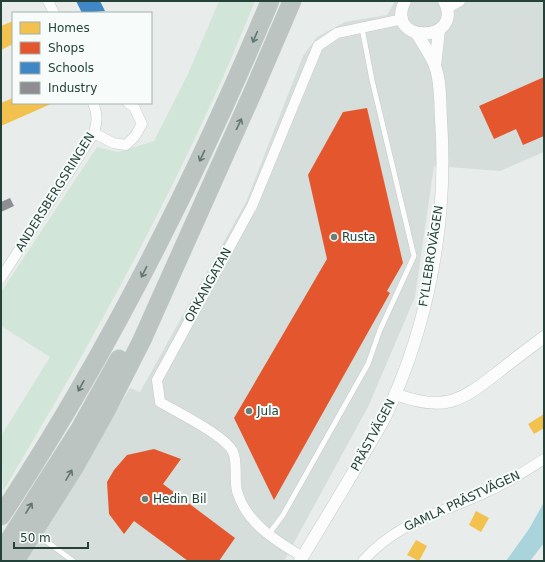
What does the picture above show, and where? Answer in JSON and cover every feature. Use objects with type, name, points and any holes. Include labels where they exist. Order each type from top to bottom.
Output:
[{"type":"highway","points":[[1,516],[71,404],[139,283],[181,201],[270,1]]},
{"type":"highway","points":[[15,561],[74,468],[142,340],[292,1]]},
{"type":"highway","points":[[1,553],[85,420],[150,305],[199,210]]},
{"type":"street","points":[[48,1],[54,12]]},
{"type":"street","points":[[403,19],[402,11],[405,1]]},
{"type":"street","points":[[445,5],[460,1]]},
{"type":"street","name":"FYLLEBROVÄGEN","points":[[395,394],[415,340],[429,286],[438,228],[442,173],[442,130],[435,66],[439,30],[446,20],[445,5]]},
{"type":"street","name":"ORKANGATAN","points":[[301,559],[268,535],[250,518],[237,491],[233,452],[220,437],[160,402],[157,380],[252,206],[318,46],[337,33],[403,19]]},
{"type":"street","name":"FYLLEBROVÄGEN","points":[[403,19],[408,28],[417,34],[435,66]]},
{"type":"street","points":[[417,34],[429,34],[439,30]]},
{"type":"street","name":"ANDERSBERGSRINGEN","points":[[1,278],[94,133],[97,122],[97,112],[93,104]]},
{"type":"street","points":[[94,133],[114,143],[126,145],[136,136],[142,124],[134,107],[130,104]]},
{"type":"street","name":"PRÄSTVÄGEN","points":[[301,559],[337,502],[385,417],[395,394],[429,403],[443,403],[464,397],[544,337]]},
{"type":"street","name":"GAMLA PRÄSTVÄGEN","points":[[363,561],[377,546],[394,533],[423,518],[479,496],[519,476],[544,459]]},
{"type":"lane","points":[[268,535],[283,515],[368,364],[380,330],[414,256],[372,80],[362,28]]},
{"type":"lane","points":[[38,535],[73,561]]},
{"type":"shaded area","points":[[395,1],[544,1],[544,152],[500,171],[434,166],[415,297],[368,407],[284,561],[25,561],[49,525],[130,388],[140,392],[246,202],[303,56],[317,37],[345,22],[387,15]]},
{"type":"green space","points":[[219,1],[255,1],[188,154],[138,252],[86,349],[3,491],[1,436],[50,357],[1,326],[1,292],[97,147],[118,152],[154,141],[188,74]]},
{"type":"water","points":[[544,502],[544,543],[530,561],[506,561],[529,529]]},
{"type":"building: Homes","points":[[12,21],[12,44],[1,50],[1,26]]},
{"type":"building: Homes","points":[[12,98],[12,104],[51,104],[1,126],[1,103]]},
{"type":"building: Homes","points":[[544,414],[544,428],[534,434],[528,424]]},
{"type":"building: Homes","points":[[476,511],[489,518],[481,532],[469,525]]},
{"type":"building: Homes","points":[[416,540],[427,546],[419,561],[407,555]]},
{"type":"building: Shops","points":[[544,77],[544,136],[523,145],[516,129],[494,139],[479,106]]},
{"type":"building: Shops","points":[[367,108],[403,263],[387,291],[390,293],[274,500],[234,418],[327,259],[308,175],[343,112]]},
{"type":"building: Shops","name":"Hedin Bil","points":[[154,449],[181,459],[163,484],[235,538],[219,561],[188,561],[134,521],[124,534],[109,514],[107,482],[114,470],[127,455]]},
{"type":"building: Schools","points":[[76,1],[100,1],[105,11],[94,12],[82,12]]},
{"type":"building: Industry","points":[[10,198],[14,206],[1,212],[1,202]]},
{"type":"place","name":"Rusta","points":[[334,237]]},
{"type":"place","name":"Jula","points":[[249,411]]},
{"type":"place","name":"Hedin Bil","points":[[145,499]]}]
